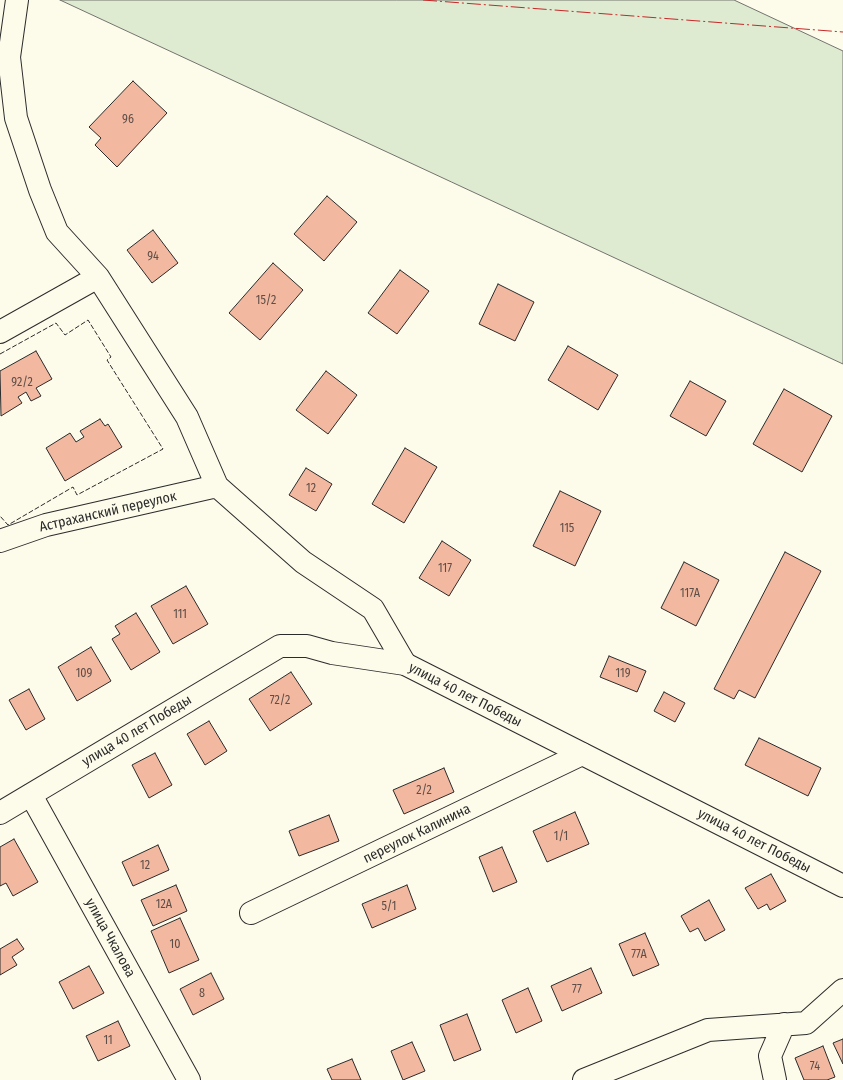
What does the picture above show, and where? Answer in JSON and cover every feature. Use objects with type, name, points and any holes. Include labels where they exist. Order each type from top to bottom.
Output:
[{"type":"street","points":[[17,0],[10,57],[16,118],[57,232],[98,277],[187,417],[217,486],[303,562],[373,609],[405,664]]},
{"type":"street","points":[[0,332],[98,277]]},
{"type":"street","name":"Астраханский переулок","points":[[0,541],[46,525],[217,486]]},
{"type":"street","name":"улица 40 лет Победы","points":[[0,813],[280,646],[307,646],[332,653],[405,664],[843,886]]},
{"type":"street","name":"переулок Калинина","points":[[251,913],[582,754]]},
{"type":"street","name":"улица Чкалова","points":[[31,795],[189,1080]]},
{"type":"street","points":[[584,1080],[708,1030],[806,1022],[843,990]]},
{"type":"street","points":[[775,1080],[770,1056],[784,1024]]},
{"type":"green space","points":[[60,0],[734,0],[843,51],[843,364]]},
{"type":"building","points":[[133,81],[167,113],[117,167],[95,145],[101,138],[89,127]]},
{"type":"building","points":[[327,196],[357,222],[324,261],[294,234]]},
{"type":"building","points":[[153,230],[178,263],[152,283],[127,250]]},
{"type":"building","points":[[273,263],[303,290],[260,340],[229,313]]},
{"type":"building","points":[[400,270],[429,291],[397,334],[368,313]]},
{"type":"building","points":[[498,284],[534,302],[515,341],[479,324]]},
{"type":"building","points":[[568,346],[618,375],[598,410],[548,380]]},
{"type":"building","points":[[36,351],[52,379],[36,388],[41,396],[31,401],[26,392],[18,397],[22,403],[1,416],[0,371]]},
{"type":"building","points":[[326,371],[357,395],[328,434],[296,410]]},
{"type":"building","points":[[690,381],[726,401],[706,436],[670,416]]},
{"type":"building","points":[[784,389],[832,416],[802,472],[753,444]]},
{"type":"building","points":[[100,419],[105,426],[108,424],[122,447],[65,481],[46,448],[70,433],[76,442],[84,437],[80,431]]},
{"type":"building","points":[[405,448],[437,467],[404,523],[372,504]]},
{"type":"building","points":[[306,468],[332,484],[316,511],[289,495]]},
{"type":"building","points":[[560,491],[601,511],[575,566],[533,546]]},
{"type":"building","points":[[442,541],[471,560],[449,596],[419,578]]},
{"type":"building","points":[[785,552],[821,571],[755,698],[739,690],[734,699],[714,689]]},
{"type":"building","points":[[684,562],[719,580],[696,626],[661,608]]},
{"type":"building","points":[[186,586],[208,624],[173,644],[151,606]]},
{"type":"building","points":[[136,613],[160,652],[131,670],[112,639],[120,634],[115,626]]},
{"type":"building","points":[[91,647],[111,681],[77,701],[58,667]]},
{"type":"building","points":[[609,656],[646,671],[637,692],[600,677]]},
{"type":"building","points":[[291,672],[312,704],[270,731],[249,699]]},
{"type":"building","points":[[29,689],[45,719],[26,730],[9,700]]},
{"type":"building","points":[[664,692],[685,703],[675,722],[654,711]]},
{"type":"building","points":[[209,721],[227,751],[205,765],[187,734]]},
{"type":"building","points":[[759,738],[821,768],[808,796],[745,765]]},
{"type":"building","points":[[155,753],[172,785],[149,798],[132,765]]},
{"type":"building","points":[[444,768],[454,792],[404,814],[393,790]]},
{"type":"building","points":[[575,812],[589,844],[547,862],[533,831]]},
{"type":"building","points":[[329,815],[339,841],[299,856],[289,831]]},
{"type":"building","points":[[14,839],[38,882],[13,896],[6,883],[0,886],[0,847]]},
{"type":"building","points":[[158,845],[169,870],[133,886],[122,862]]},
{"type":"building","points":[[502,847],[517,882],[493,892],[479,857]]},
{"type":"building","points":[[771,874],[786,901],[770,910],[767,904],[758,909],[745,888]]},
{"type":"building","points":[[176,885],[187,911],[153,926],[141,900]]},
{"type":"building","points":[[407,885],[416,909],[372,928],[362,904]]},
{"type":"building","points":[[709,900],[725,930],[705,941],[698,928],[690,932],[681,916]]},
{"type":"building","points":[[180,918],[199,960],[169,973],[151,931]]},
{"type":"building","points":[[645,933],[659,965],[633,976],[619,944]]},
{"type":"building","points":[[17,939],[24,949],[12,957],[17,965],[0,975],[0,949]]},
{"type":"building","points":[[89,966],[104,993],[73,1009],[59,982]]},
{"type":"building","points":[[591,968],[602,993],[562,1011],[551,986]]},
{"type":"building","points":[[211,973],[224,999],[193,1015],[180,989]]},
{"type":"building","points":[[528,988],[542,1021],[516,1033],[502,1000]]},
{"type":"building","points":[[467,1014],[481,1050],[454,1061],[440,1025]]},
{"type":"building","points":[[118,1021],[130,1046],[98,1061],[86,1036]]},
{"type":"building","points":[[843,1039],[843,1064],[833,1043]]},
{"type":"building","points":[[412,1042],[425,1071],[403,1080],[391,1051]]},
{"type":"building","points":[[823,1046],[835,1077],[827,1080],[804,1080],[795,1058]]},
{"type":"building","points":[[352,1059],[361,1080],[332,1080],[327,1069]]},
{"type":"fence","points":[[0,354],[56,323],[65,335],[88,320],[111,357],[107,360],[163,449],[77,495],[73,487],[8,525],[0,516]]},
{"type":"power","points":[[423,0],[843,32]]}]
